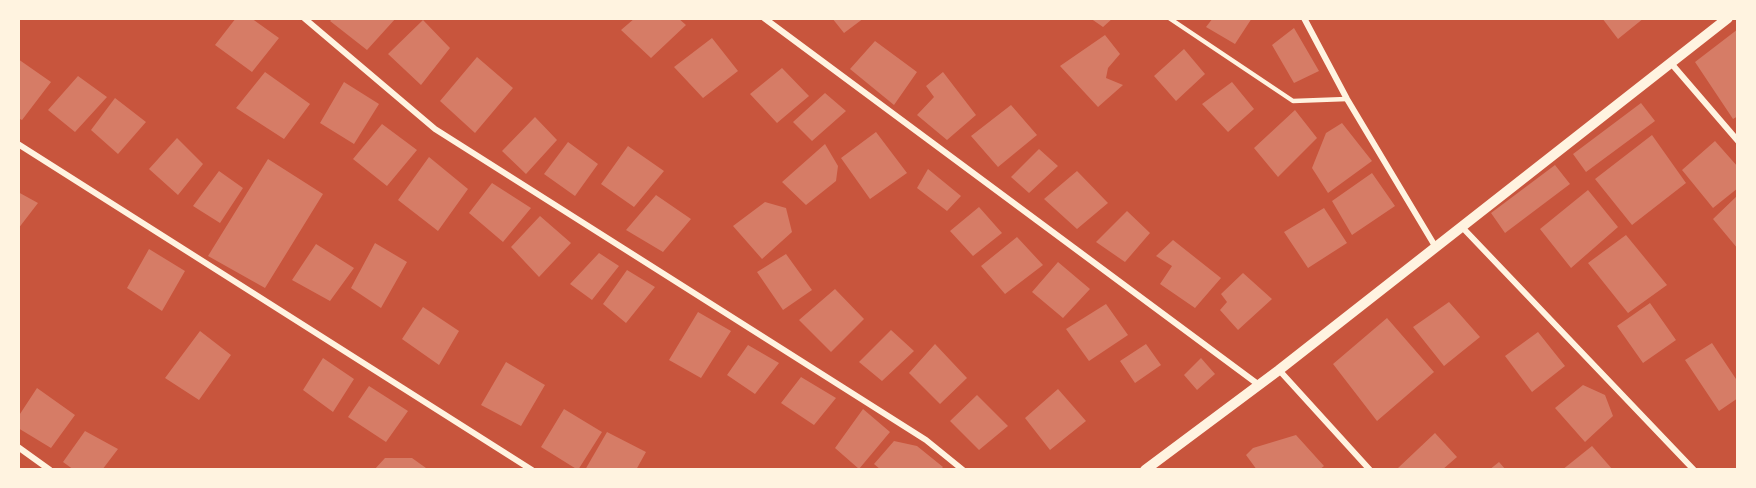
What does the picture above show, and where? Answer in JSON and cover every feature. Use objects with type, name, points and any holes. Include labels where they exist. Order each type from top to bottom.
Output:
[{"type":"street","points":[[304,18],[435,129],[926,440],[963,470]]},
{"type":"street","points":[[764,18],[1259,385]]},
{"type":"street","points":[[1304,18],[1347,99],[1435,246]]},
{"type":"street","points":[[1145,470],[1279,370],[1728,18]]},
{"type":"street","points":[[1670,62],[1738,141]]},
{"type":"street","points":[[18,144],[532,470]]},
{"type":"street","points":[[1460,226],[1694,470]]},
{"type":"street","points":[[1279,370],[1370,470]]},
{"type":"street","points":[[18,447],[50,470]]},
{"type":"lane","points":[[1169,18],[1293,101],[1347,99]]},
{"type":"building","points":[[236,18],[251,18],[279,38],[252,72],[215,45]]},
{"type":"building","points":[[333,18],[396,18],[367,50],[330,21]]},
{"type":"building","points":[[635,18],[678,18],[686,25],[651,58],[621,30]]},
{"type":"building","points":[[832,18],[864,18],[844,33]]},
{"type":"building","points":[[1090,18],[1113,18],[1103,27]]},
{"type":"building","points":[[1213,18],[1252,18],[1235,44],[1206,27]]},
{"type":"building","points":[[1602,18],[1644,18],[1618,39]]},
{"type":"building","points":[[423,20],[450,48],[421,85],[388,54]]},
{"type":"building","points":[[1294,28],[1319,71],[1294,83],[1272,45]]},
{"type":"building","points":[[1738,29],[1738,116],[1733,119],[1695,62]]},
{"type":"building","points":[[1105,35],[1120,54],[1108,68],[1106,78],[1123,85],[1098,107],[1060,66]]},
{"type":"building","points":[[712,38],[738,71],[703,98],[674,67]]},
{"type":"building","points":[[875,41],[917,72],[894,105],[850,69]]},
{"type":"building","points":[[1184,49],[1205,74],[1176,101],[1154,76]]},
{"type":"building","points":[[477,57],[513,88],[475,133],[440,101]]},
{"type":"building","points":[[18,59],[51,82],[22,120],[18,118]]},
{"type":"building","points":[[782,68],[809,96],[777,123],[750,94]]},
{"type":"building","points":[[265,72],[310,104],[284,139],[236,108]]},
{"type":"building","points":[[943,72],[976,115],[947,140],[917,115],[934,97],[926,86]]},
{"type":"building","points":[[78,76],[107,97],[75,132],[48,110]]},
{"type":"building","points":[[344,82],[379,104],[354,144],[320,123]]},
{"type":"building","points":[[1232,82],[1254,109],[1228,132],[1202,104]]},
{"type":"building","points":[[825,93],[846,111],[812,141],[793,122]]},
{"type":"building","points":[[115,98],[146,122],[118,154],[91,130]]},
{"type":"building","points":[[1641,103],[1655,121],[1586,172],[1573,154]]},
{"type":"building","points":[[1011,105],[1037,135],[998,167],[971,136]]},
{"type":"building","points":[[1295,110],[1317,138],[1278,177],[1254,148]]},
{"type":"building","points":[[535,117],[557,140],[526,174],[502,151]]},
{"type":"building","points":[[1342,123],[1372,161],[1328,193],[1312,168],[1326,133]]},
{"type":"building","points":[[382,124],[417,150],[387,186],[353,159]]},
{"type":"building","points":[[876,132],[907,173],[870,199],[841,158]]},
{"type":"building","points":[[1652,135],[1686,183],[1632,225],[1595,179]]},
{"type":"building","points":[[177,138],[203,164],[178,195],[149,169]]},
{"type":"building","points":[[1715,141],[1738,167],[1738,188],[1713,208],[1682,170]]},
{"type":"building","points":[[568,142],[598,164],[575,196],[544,174]]},
{"type":"building","points":[[825,144],[838,166],[836,181],[806,205],[782,182]]},
{"type":"building","points":[[628,146],[664,171],[634,207],[601,184]]},
{"type":"building","points":[[1039,149],[1058,166],[1029,193],[1011,177]]},
{"type":"building","points":[[429,157],[468,189],[438,231],[398,200]]},
{"type":"building","points":[[268,159],[323,194],[265,288],[208,256]]},
{"type":"building","points":[[1555,165],[1570,184],[1505,233],[1491,213]]},
{"type":"building","points":[[928,169],[961,196],[947,211],[917,188]]},
{"type":"building","points":[[219,171],[243,188],[220,223],[193,206]]},
{"type":"building","points":[[1077,171],[1108,203],[1077,229],[1044,199]]},
{"type":"building","points":[[1372,173],[1395,206],[1352,235],[1332,201]]},
{"type":"building","points":[[492,183],[531,208],[503,242],[469,213]]},
{"type":"building","points":[[1588,190],[1618,227],[1571,268],[1540,229]]},
{"type":"building","points":[[18,192],[38,203],[18,229]]},
{"type":"building","points":[[656,195],[691,219],[663,252],[626,230]]},
{"type":"building","points":[[1738,195],[1738,249],[1713,219]]},
{"type":"building","points":[[765,202],[786,208],[792,232],[762,259],[733,226]]},
{"type":"building","points":[[979,207],[1002,233],[973,256],[950,231]]},
{"type":"building","points":[[1324,208],[1347,243],[1308,268],[1284,232]]},
{"type":"building","points":[[1127,211],[1150,233],[1125,262],[1096,242]]},
{"type":"building","points":[[540,216],[571,243],[539,277],[511,247]]},
{"type":"building","points":[[1626,235],[1667,285],[1628,313],[1588,263]]},
{"type":"building","points":[[1017,237],[1043,265],[1005,294],[981,266]]},
{"type":"building","points":[[1173,240],[1221,278],[1195,308],[1160,284],[1172,266],[1156,256]]},
{"type":"building","points":[[375,243],[407,262],[381,308],[351,288]]},
{"type":"building","points":[[316,244],[354,268],[330,301],[292,280]]},
{"type":"building","points":[[149,249],[185,271],[162,311],[127,288]]},
{"type":"building","points":[[599,253],[619,266],[592,300],[570,284]]},
{"type":"building","points":[[786,254],[812,290],[783,310],[757,272]]},
{"type":"building","points":[[1058,262],[1090,289],[1063,318],[1032,292]]},
{"type":"building","points":[[627,270],[655,287],[626,323],[603,304]]},
{"type":"building","points":[[1243,273],[1272,299],[1238,330],[1220,310],[1227,302],[1221,294]]},
{"type":"building","points":[[835,289],[864,319],[831,352],[799,320]]},
{"type":"building","points":[[1449,302],[1480,337],[1444,366],[1413,327]]},
{"type":"building","points":[[1650,303],[1676,340],[1643,363],[1617,326]]},
{"type":"building","points":[[1106,304],[1128,335],[1089,361],[1066,329]]},
{"type":"building","points":[[423,307],[459,331],[439,365],[402,339]]},
{"type":"building","points":[[698,312],[731,331],[701,378],[669,360]]},
{"type":"building","points":[[1387,318],[1434,372],[1377,421],[1333,364]]},
{"type":"building","points":[[891,330],[914,351],[882,381],[859,362]]},
{"type":"building","points":[[200,331],[231,355],[199,400],[165,378]]},
{"type":"building","points":[[1538,332],[1565,366],[1532,392],[1505,356]]},
{"type":"building","points":[[1712,343],[1738,382],[1738,398],[1719,411],[1685,360]]},
{"type":"building","points":[[935,344],[967,378],[940,404],[909,373]]},
{"type":"building","points":[[1146,344],[1161,365],[1135,383],[1120,361]]},
{"type":"building","points":[[748,345],[779,363],[755,394],[727,375]]},
{"type":"building","points":[[323,358],[354,379],[333,412],[303,390]]},
{"type":"building","points":[[1201,358],[1215,374],[1197,390],[1184,375]]},
{"type":"building","points":[[506,362],[545,385],[521,426],[481,405]]},
{"type":"building","points":[[801,377],[836,398],[814,425],[781,403]]},
{"type":"building","points":[[1583,385],[1605,395],[1613,416],[1585,442],[1555,408]]},
{"type":"building","points":[[369,386],[408,411],[386,442],[348,417]]},
{"type":"building","points":[[37,388],[75,415],[51,448],[18,428],[18,417]]},
{"type":"building","points":[[1058,389],[1086,421],[1050,450],[1025,418]]},
{"type":"building","points":[[977,395],[1008,426],[979,450],[950,421]]},
{"type":"building","points":[[564,409],[602,432],[578,470],[541,447]]},
{"type":"building","points":[[863,409],[890,432],[859,469],[835,448]]},
{"type":"building","points":[[85,431],[118,449],[102,470],[74,470],[63,462]]},
{"type":"building","points":[[607,432],[646,452],[636,470],[585,470]]},
{"type":"building","points":[[1435,433],[1457,457],[1442,470],[1400,470],[1398,468]]},
{"type":"building","points":[[1296,435],[1324,466],[1319,470],[1257,470],[1246,455],[1253,448]]},
{"type":"building","points":[[894,441],[917,446],[943,467],[940,470],[881,470],[874,464]]},
{"type":"building","points":[[1592,446],[1613,470],[1562,470]]},
{"type":"building","points":[[385,458],[412,458],[426,468],[374,470]]},
{"type":"building","points":[[1499,462],[1506,470],[1489,470]]}]
